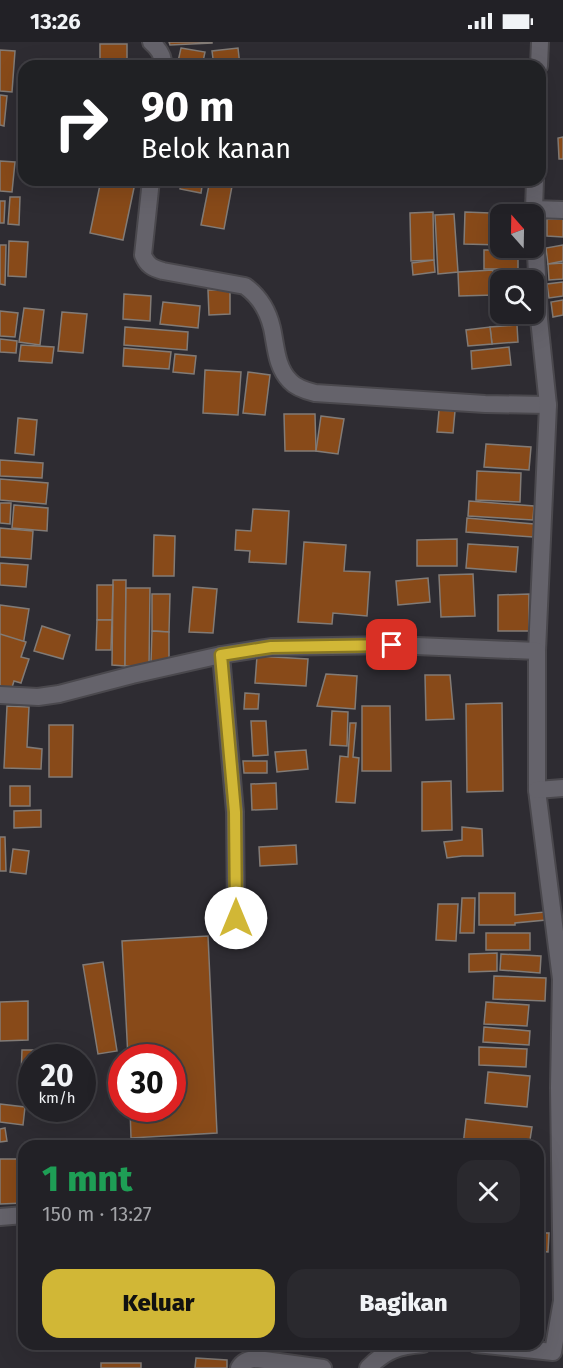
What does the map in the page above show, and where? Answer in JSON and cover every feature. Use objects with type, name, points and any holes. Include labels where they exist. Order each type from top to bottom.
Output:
[{"type":"street","points":[[151,42],[158,48],[163,60]]},
{"type":"street","points":[[539,60],[540,42]]},
{"type":"street","points":[[151,186],[143,255],[146,262],[163,271],[245,286],[254,293],[272,326],[278,359],[290,382],[304,390],[315,393],[485,404],[548,405]]},
{"type":"street","points":[[534,204],[535,186]]},
{"type":"street","points":[[544,209],[563,210]]},
{"type":"street","points":[[525,1350],[558,1354],[562,1301],[559,1088],[561,979],[537,790],[537,651],[548,405],[539,318],[536,258]]},
{"type":"street","points":[[0,695],[38,697],[59,694],[221,655],[271,647],[392,645],[537,651]]},
{"type":"street","points":[[221,655],[235,812],[236,918]]},
{"type":"street","points":[[537,790],[563,788]]},
{"type":"street","points":[[0,1216],[18,1215]]},
{"type":"street","points":[[368,1368],[383,1354],[392,1350]]},
{"type":"street","points":[[239,1368],[242,1363],[250,1359],[257,1359],[323,1368]]},
{"type":"building","points":[[169,42],[212,42],[212,43],[170,45]]},
{"type":"building","points":[[100,44],[127,44],[127,60],[100,60]]},
{"type":"building","points":[[181,48],[205,52],[203,60],[178,60]]},
{"type":"building","points":[[238,48],[239,60],[213,60],[212,51]]},
{"type":"building","points":[[0,50],[15,51],[12,92],[0,91]]},
{"type":"building","points":[[0,95],[7,96],[4,126],[0,125]]},
{"type":"building","points":[[563,137],[563,159],[559,159],[558,138]]},
{"type":"building","points":[[0,161],[15,162],[12,192],[0,191]]},
{"type":"building","points":[[100,186],[134,186],[123,240],[90,233]]},
{"type":"building","points":[[180,186],[202,186],[201,193],[180,189]]},
{"type":"building","points":[[209,186],[232,186],[224,229],[201,225]]},
{"type":"building","points":[[10,197],[20,197],[19,225],[8,224]]},
{"type":"building","points":[[0,201],[5,201],[4,223],[0,223]]},
{"type":"building","points":[[433,212],[434,260],[411,261],[410,213]]},
{"type":"building","points":[[465,212],[490,213],[490,245],[464,244]]},
{"type":"building","points":[[454,214],[458,272],[438,274],[435,215]]},
{"type":"building","points":[[547,219],[563,219],[563,237],[547,236]]},
{"type":"building","points":[[9,241],[28,242],[26,277],[8,276]]},
{"type":"building","points":[[0,245],[6,245],[5,285],[0,284]]},
{"type":"building","points":[[563,245],[563,261],[548,264],[546,248]]},
{"type":"building","points":[[484,250],[490,250],[490,258],[518,258],[518,269],[484,269]]},
{"type":"building","points":[[434,260],[435,272],[413,275],[412,263]]},
{"type":"building","points":[[563,263],[563,279],[549,280],[548,264]]},
{"type":"building","points":[[490,270],[490,295],[459,296],[458,272]]},
{"type":"building","points":[[563,282],[563,296],[549,298],[547,284]]},
{"type":"building","points":[[208,290],[230,290],[230,314],[209,315]]},
{"type":"building","points":[[124,294],[151,296],[150,321],[123,319]]},
{"type":"building","points":[[563,300],[563,315],[553,317],[551,302]]},
{"type":"building","points":[[163,302],[200,306],[198,328],[160,324]]},
{"type":"building","points":[[24,308],[44,310],[40,345],[19,342]]},
{"type":"building","points":[[0,311],[18,313],[15,337],[0,336]]},
{"type":"building","points":[[62,312],[87,314],[83,353],[58,351]]},
{"type":"building","points":[[517,325],[518,342],[492,344],[490,327]]},
{"type":"building","points":[[125,327],[188,332],[187,350],[124,345]]},
{"type":"building","points":[[490,327],[492,344],[468,346],[466,330]]},
{"type":"building","points":[[0,339],[17,341],[16,353],[0,352]]},
{"type":"building","points":[[21,345],[54,347],[52,363],[19,361]]},
{"type":"building","points":[[509,347],[511,365],[472,369],[471,351]]},
{"type":"building","points":[[124,348],[171,352],[169,369],[123,366]]},
{"type":"building","points":[[175,354],[196,356],[194,374],[173,372]]},
{"type":"building","points":[[205,370],[241,372],[238,415],[203,413]]},
{"type":"building","points":[[248,372],[270,375],[265,415],[243,413]]},
{"type":"building","points":[[439,410],[455,411],[453,433],[437,432]]},
{"type":"building","points":[[284,414],[315,414],[316,451],[285,451]]},
{"type":"building","points":[[321,416],[344,419],[338,454],[316,451]]},
{"type":"building","points":[[18,418],[37,420],[34,455],[15,453]]},
{"type":"building","points":[[486,444],[531,447],[529,470],[484,467]]},
{"type":"building","points":[[0,460],[43,463],[42,478],[0,476]]},
{"type":"building","points":[[477,471],[521,473],[520,502],[476,500]]},
{"type":"building","points":[[0,479],[48,483],[46,504],[0,500]]},
{"type":"building","points":[[469,501],[534,506],[533,520],[468,516]]},
{"type":"building","points":[[0,503],[11,503],[10,524],[0,523]]},
{"type":"building","points":[[14,505],[48,508],[47,531],[12,528]]},
{"type":"building","points":[[253,509],[289,511],[286,564],[249,562],[250,551],[235,550],[236,530],[251,531]]},
{"type":"building","points":[[467,518],[534,524],[533,537],[466,532]]},
{"type":"building","points":[[0,528],[33,531],[31,559],[0,557]]},
{"type":"building","points":[[154,535],[175,536],[174,576],[153,576]]},
{"type":"building","points":[[457,539],[457,566],[417,566],[417,540]]},
{"type":"building","points":[[304,542],[346,545],[344,571],[370,572],[367,616],[333,613],[332,624],[298,622]]},
{"type":"building","points":[[468,544],[518,547],[516,572],[466,568]]},
{"type":"building","points":[[0,563],[28,565],[26,587],[0,585]]},
{"type":"building","points":[[473,574],[475,616],[441,617],[439,575]]},
{"type":"building","points":[[428,578],[430,602],[398,605],[396,581]]},
{"type":"building","points":[[113,580],[126,580],[125,666],[112,665]]},
{"type":"building","points":[[97,585],[113,585],[112,620],[97,620]]},
{"type":"building","points":[[193,587],[217,589],[213,633],[189,632]]},
{"type":"building","points":[[126,588],[150,588],[149,669],[125,666]]},
{"type":"building","points":[[152,594],[170,594],[169,632],[152,631]]},
{"type":"building","points":[[529,594],[529,631],[498,631],[498,595]]},
{"type":"building","points":[[0,605],[29,609],[19,670],[0,667]]},
{"type":"building","points":[[97,620],[112,620],[111,650],[96,650]]},
{"type":"building","points":[[42,626],[70,635],[63,659],[34,651]]},
{"type":"building","points":[[152,631],[169,632],[169,663],[151,662]]},
{"type":"building","points":[[0,634],[26,642],[21,657],[29,659],[21,683],[14,681],[10,694],[0,691]]},
{"type":"building","points":[[257,656],[308,659],[306,686],[255,683]]},
{"type":"building","points":[[326,674],[357,676],[355,709],[317,706]]},
{"type":"building","points":[[425,675],[450,675],[454,719],[426,720]]},
{"type":"building","points":[[245,693],[259,694],[258,709],[244,709]]},
{"type":"building","points":[[502,703],[503,791],[467,792],[466,704]]},
{"type":"building","points":[[7,706],[29,707],[27,747],[42,749],[41,769],[4,768]]},
{"type":"building","points":[[362,706],[390,706],[391,771],[362,771]]},
{"type":"building","points":[[332,711],[348,712],[347,746],[330,745]]},
{"type":"building","points":[[251,721],[266,721],[268,755],[253,756]]},
{"type":"building","points":[[350,723],[356,723],[353,757],[359,758],[355,803],[336,802],[340,756],[348,757]]},
{"type":"building","points":[[49,725],[73,725],[72,777],[49,777]]},
{"type":"building","points":[[306,750],[308,769],[277,772],[275,752]]},
{"type":"building","points":[[243,761],[267,761],[267,773],[244,773]]},
{"type":"building","points":[[451,781],[452,830],[422,831],[422,782]]},
{"type":"building","points":[[276,783],[277,809],[252,810],[251,784]]},
{"type":"building","points":[[10,786],[30,786],[30,806],[10,806]]},
{"type":"building","points":[[41,810],[41,827],[14,828],[14,811]]},
{"type":"building","points":[[462,827],[482,829],[483,856],[447,858],[444,842],[462,840]]},
{"type":"building","points":[[0,837],[5,837],[6,871],[0,871]]},
{"type":"building","points":[[296,845],[297,864],[260,866],[259,847]]},
{"type":"building","points":[[13,849],[29,851],[26,874],[10,872]]},
{"type":"building","points":[[479,893],[515,893],[515,915],[545,912],[546,920],[515,923],[515,925],[479,925]]},
{"type":"building","points":[[462,898],[475,898],[474,933],[460,933]]},
{"type":"building","points":[[438,904],[458,904],[456,941],[436,940]]},
{"type":"building","points":[[486,933],[530,933],[530,950],[486,950]]},
{"type":"building","points":[[208,936],[217,1133],[131,1138],[130,1122],[186,1122],[186,1044],[127,1044],[122,941]]},
{"type":"building","points":[[497,953],[497,971],[469,972],[469,954]]},
{"type":"building","points":[[501,954],[541,956],[540,973],[500,970]]},
{"type":"building","points":[[103,962],[116,1044],[108,1044],[108,1052],[98,1054],[83,965]]},
{"type":"building","points":[[494,976],[546,978],[545,1001],[493,999]]},
{"type":"building","points":[[28,1001],[28,1040],[0,1041],[0,1002]]},
{"type":"building","points":[[486,1002],[529,1005],[527,1026],[484,1024]]},
{"type":"building","points":[[484,1027],[530,1031],[529,1045],[483,1042]]},
{"type":"building","points":[[479,1047],[527,1049],[526,1067],[479,1065]]},
{"type":"building","points":[[488,1072],[530,1076],[527,1107],[485,1103]]},
{"type":"building","points":[[0,1104],[18,1106],[18,1122],[23,1122],[23,1125],[0,1122]]},
{"type":"building","points":[[466,1119],[532,1127],[530,1140],[464,1140]]},
{"type":"building","points":[[5,1128],[7,1141],[0,1142],[0,1129]]},
{"type":"building","points":[[0,1159],[18,1159],[18,1203],[0,1204]]},
{"type":"building","points":[[544,1233],[549,1233],[548,1252],[544,1252]]},
{"type":"building","points":[[196,1358],[227,1360],[227,1368],[195,1368]]},
{"type":"building","points":[[101,1363],[141,1363],[141,1368],[101,1368]]},
{"type":"route","points":[[236,918],[235,812],[221,655],[271,647],[392,645]]}]
